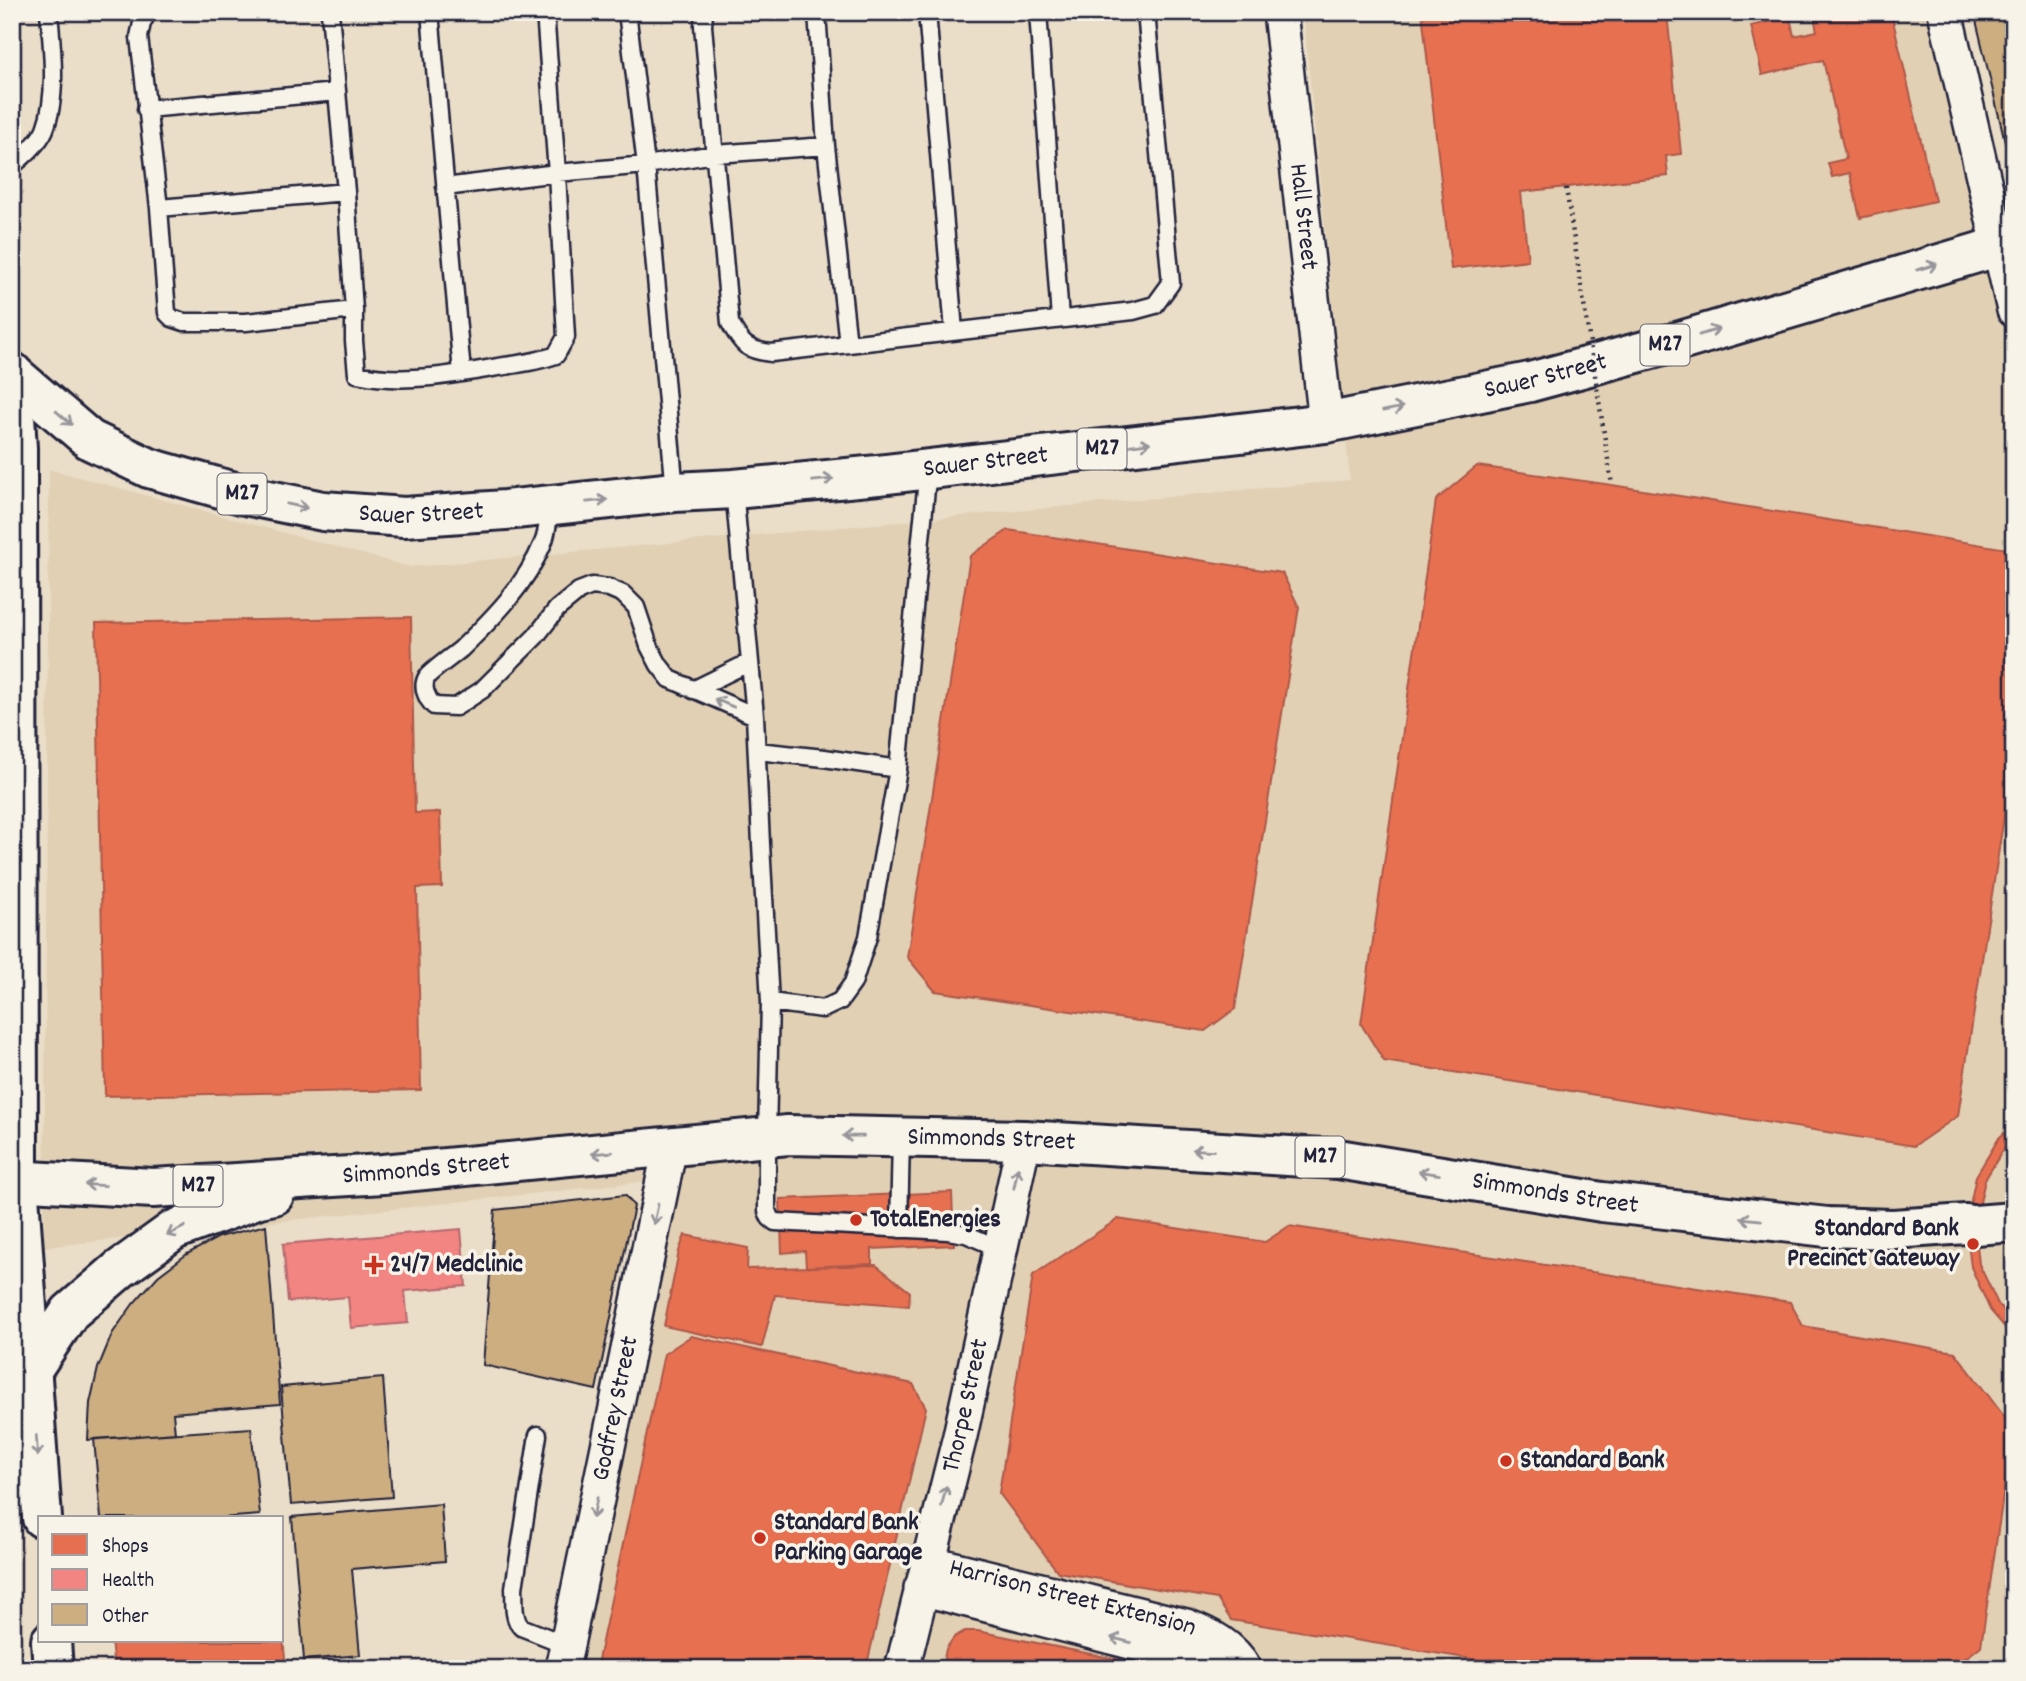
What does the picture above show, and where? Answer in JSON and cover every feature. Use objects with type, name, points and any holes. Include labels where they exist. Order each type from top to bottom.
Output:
[{"type":"main road","name":"Sauer Street","points":[[12,373],[90,440],[149,468],[245,495],[323,511],[404,517],[734,489],[1326,423],[1530,382],[1670,344],[2006,244]]},
{"type":"main road","points":[[12,373],[15,447],[15,1181],[42,1516]]},
{"type":"main road","name":"Simmonds Street","points":[[15,1181],[153,1188],[383,1174],[788,1135],[1024,1140],[1338,1158],[1602,1202],[1827,1227],[1893,1229],[2014,1222]]},
{"type":"main road","points":[[12,1412],[31,1371],[70,1312],[120,1269],[174,1230],[259,1198],[383,1174]]},
{"type":"main road","points":[[51,1642],[52,1669]]},
{"type":"street","name":"Hall Street","points":[[1280,12],[1326,423]]},
{"type":"street","points":[[1945,12],[2006,244],[2014,310]]},
{"type":"street","name":"Thorpe Street","points":[[902,1669],[960,1436],[1024,1140]]},
{"type":"street","name":"Godfrey Street","points":[[564,1657],[670,1147]]},
{"type":"street","name":"Harrison Street Extension","points":[[924,1575],[1162,1650],[1209,1669]]},
{"type":"street","name":"Harrison Street Extension","points":[[924,1575],[1186,1626],[1209,1634],[1228,1648],[1245,1669]]},
{"type":"lane","points":[[12,166],[27,154],[45,130],[52,93],[53,51],[49,12]]},
{"type":"lane","points":[[148,12],[139,37],[159,208],[167,313],[184,323],[246,321],[354,310]]},
{"type":"lane","points":[[330,12],[346,192],[357,374],[371,377],[462,373],[538,362],[556,355],[566,337],[545,12]]},
{"type":"lane","points":[[430,12],[462,373]]},
{"type":"lane","points":[[627,12],[646,165],[675,492]]},
{"type":"lane","points":[[704,12],[703,26],[730,323],[740,342],[754,351],[771,353],[1133,311],[1155,305],[1171,283],[1146,12]]},
{"type":"lane","points":[[817,12],[825,146],[848,344]]},
{"type":"lane","points":[[927,12],[954,331]]},
{"type":"lane","points":[[1038,12],[1060,319]]},
{"type":"lane","points":[[146,109],[337,92]]},
{"type":"lane","points":[[445,187],[646,165],[715,154],[825,146]]},
{"type":"lane","points":[[159,208],[346,192]]},
{"type":"lane","points":[[770,1002],[823,1009],[840,1001],[853,983],[869,937],[898,769],[928,469]]},
{"type":"lane","points":[[734,489],[755,716],[770,1002],[767,1211],[772,1220],[785,1223],[959,1232],[1000,1249]]},
{"type":"lane","points":[[550,506],[544,542],[522,582],[495,616],[448,661],[427,677],[425,688],[434,706],[456,707],[482,690],[528,644],[557,609],[579,591],[592,586],[609,588],[623,594],[636,607],[649,646],[670,679],[755,716]]},
{"type":"lane","points":[[693,690],[750,662]]},
{"type":"lane","points":[[757,751],[898,769]]},
{"type":"lane","points":[[898,1229],[901,1138]]},
{"type":"lane","points":[[538,1434],[514,1588],[515,1614],[521,1628],[564,1657]]},
{"type":"path","points":[[1566,188],[1612,485]]},
{"type":"shaded area","points":[[1303,12],[1928,12],[2014,368],[2014,1669],[555,1669],[658,1180],[44,1247],[49,469],[410,567],[1350,480]]},
{"type":"building: Shops","points":[[1422,12],[1667,12],[1681,154],[1666,156],[1668,176],[1521,192],[1528,260],[1451,269]]},
{"type":"building: Shops","points":[[1813,12],[1891,12],[1935,201],[1860,218],[1850,173],[1832,177],[1828,163],[1846,159],[1823,60],[1762,75],[1751,26],[1790,17],[1794,36],[1817,31]]},
{"type":"building: Shops","points":[[1477,466],[2014,550],[2014,751],[1958,1116],[1914,1146],[1384,1061],[1361,1024],[1436,500]]},
{"type":"building: Shops","points":[[1008,530],[1282,573],[1299,607],[1235,1009],[1205,1031],[935,991],[907,957],[970,556]]},
{"type":"building: Shops","points":[[411,617],[415,813],[440,812],[442,887],[417,888],[421,1090],[105,1096],[96,623]]},
{"type":"building: Shops","name":"Standard Bank Precinct Gateway","points":[[2014,1124],[2014,1138],[2006,1145],[1985,1180],[1975,1225],[1979,1264],[1998,1304],[2014,1323],[2014,1338],[1990,1310],[1971,1267],[1966,1224],[1976,1176],[1999,1138]]},
{"type":"building: Shops","points":[[952,1192],[954,1245],[872,1249],[872,1264],[806,1267],[805,1251],[782,1253],[780,1199]]},
{"type":"building: Shops","name":"Standard Bank","points":[[1118,1219],[1265,1242],[1289,1226],[1790,1302],[1803,1326],[1955,1352],[2013,1428],[1981,1646],[1952,1669],[1534,1669],[1231,1620],[1217,1599],[1058,1572],[999,1493],[1033,1275]]},
{"type":"building: Shops","points":[[685,1235],[748,1248],[747,1269],[876,1265],[910,1292],[909,1306],[775,1295],[762,1347],[664,1326],[679,1251]]},
{"type":"building: Shops","name":"Standard Bank Parking Garage","points":[[691,1336],[913,1384],[926,1408],[866,1669],[596,1669],[664,1354]]},
{"type":"building: Shops","points":[[965,1631],[978,1631],[1164,1669],[942,1669],[946,1649],[954,1637]]},
{"type":"building: Shops","points":[[111,1642],[283,1642],[286,1669],[114,1669]]},
{"type":"building: Health","name":"24/7 Medclinic","points":[[461,1229],[466,1286],[405,1291],[408,1323],[351,1328],[348,1297],[288,1302],[283,1244]]},
{"type":"building: Other","points":[[1974,12],[2014,12],[2014,179]]},
{"type":"building: Other","points":[[625,1195],[634,1206],[596,1390],[483,1365],[495,1210]]},
{"type":"building: Other","points":[[266,1225],[280,1404],[173,1413],[175,1433],[88,1440],[90,1403],[98,1368],[112,1334],[133,1304],[158,1276],[187,1254],[219,1237]]},
{"type":"building: Other","points":[[383,1378],[392,1497],[291,1505],[281,1387]]},
{"type":"building: Other","points":[[251,1428],[260,1515],[101,1516],[94,1439]]},
{"type":"building: Other","points":[[441,1504],[445,1561],[352,1569],[360,1655],[304,1660],[292,1517]]},
{"type":"place","name":"TotalEnergies","points":[[856,1220]]},
{"type":"place","name":"Standard Bank Precinct Gateway","points":[[1973,1244]]},
{"type":"place","name":"24/7 Medclinic","points":[[374,1265]]},
{"type":"place","name":"Standard Bank","points":[[1506,1461]]},
{"type":"place","name":"Standard Bank Parking Garage","points":[[760,1538]]}]
